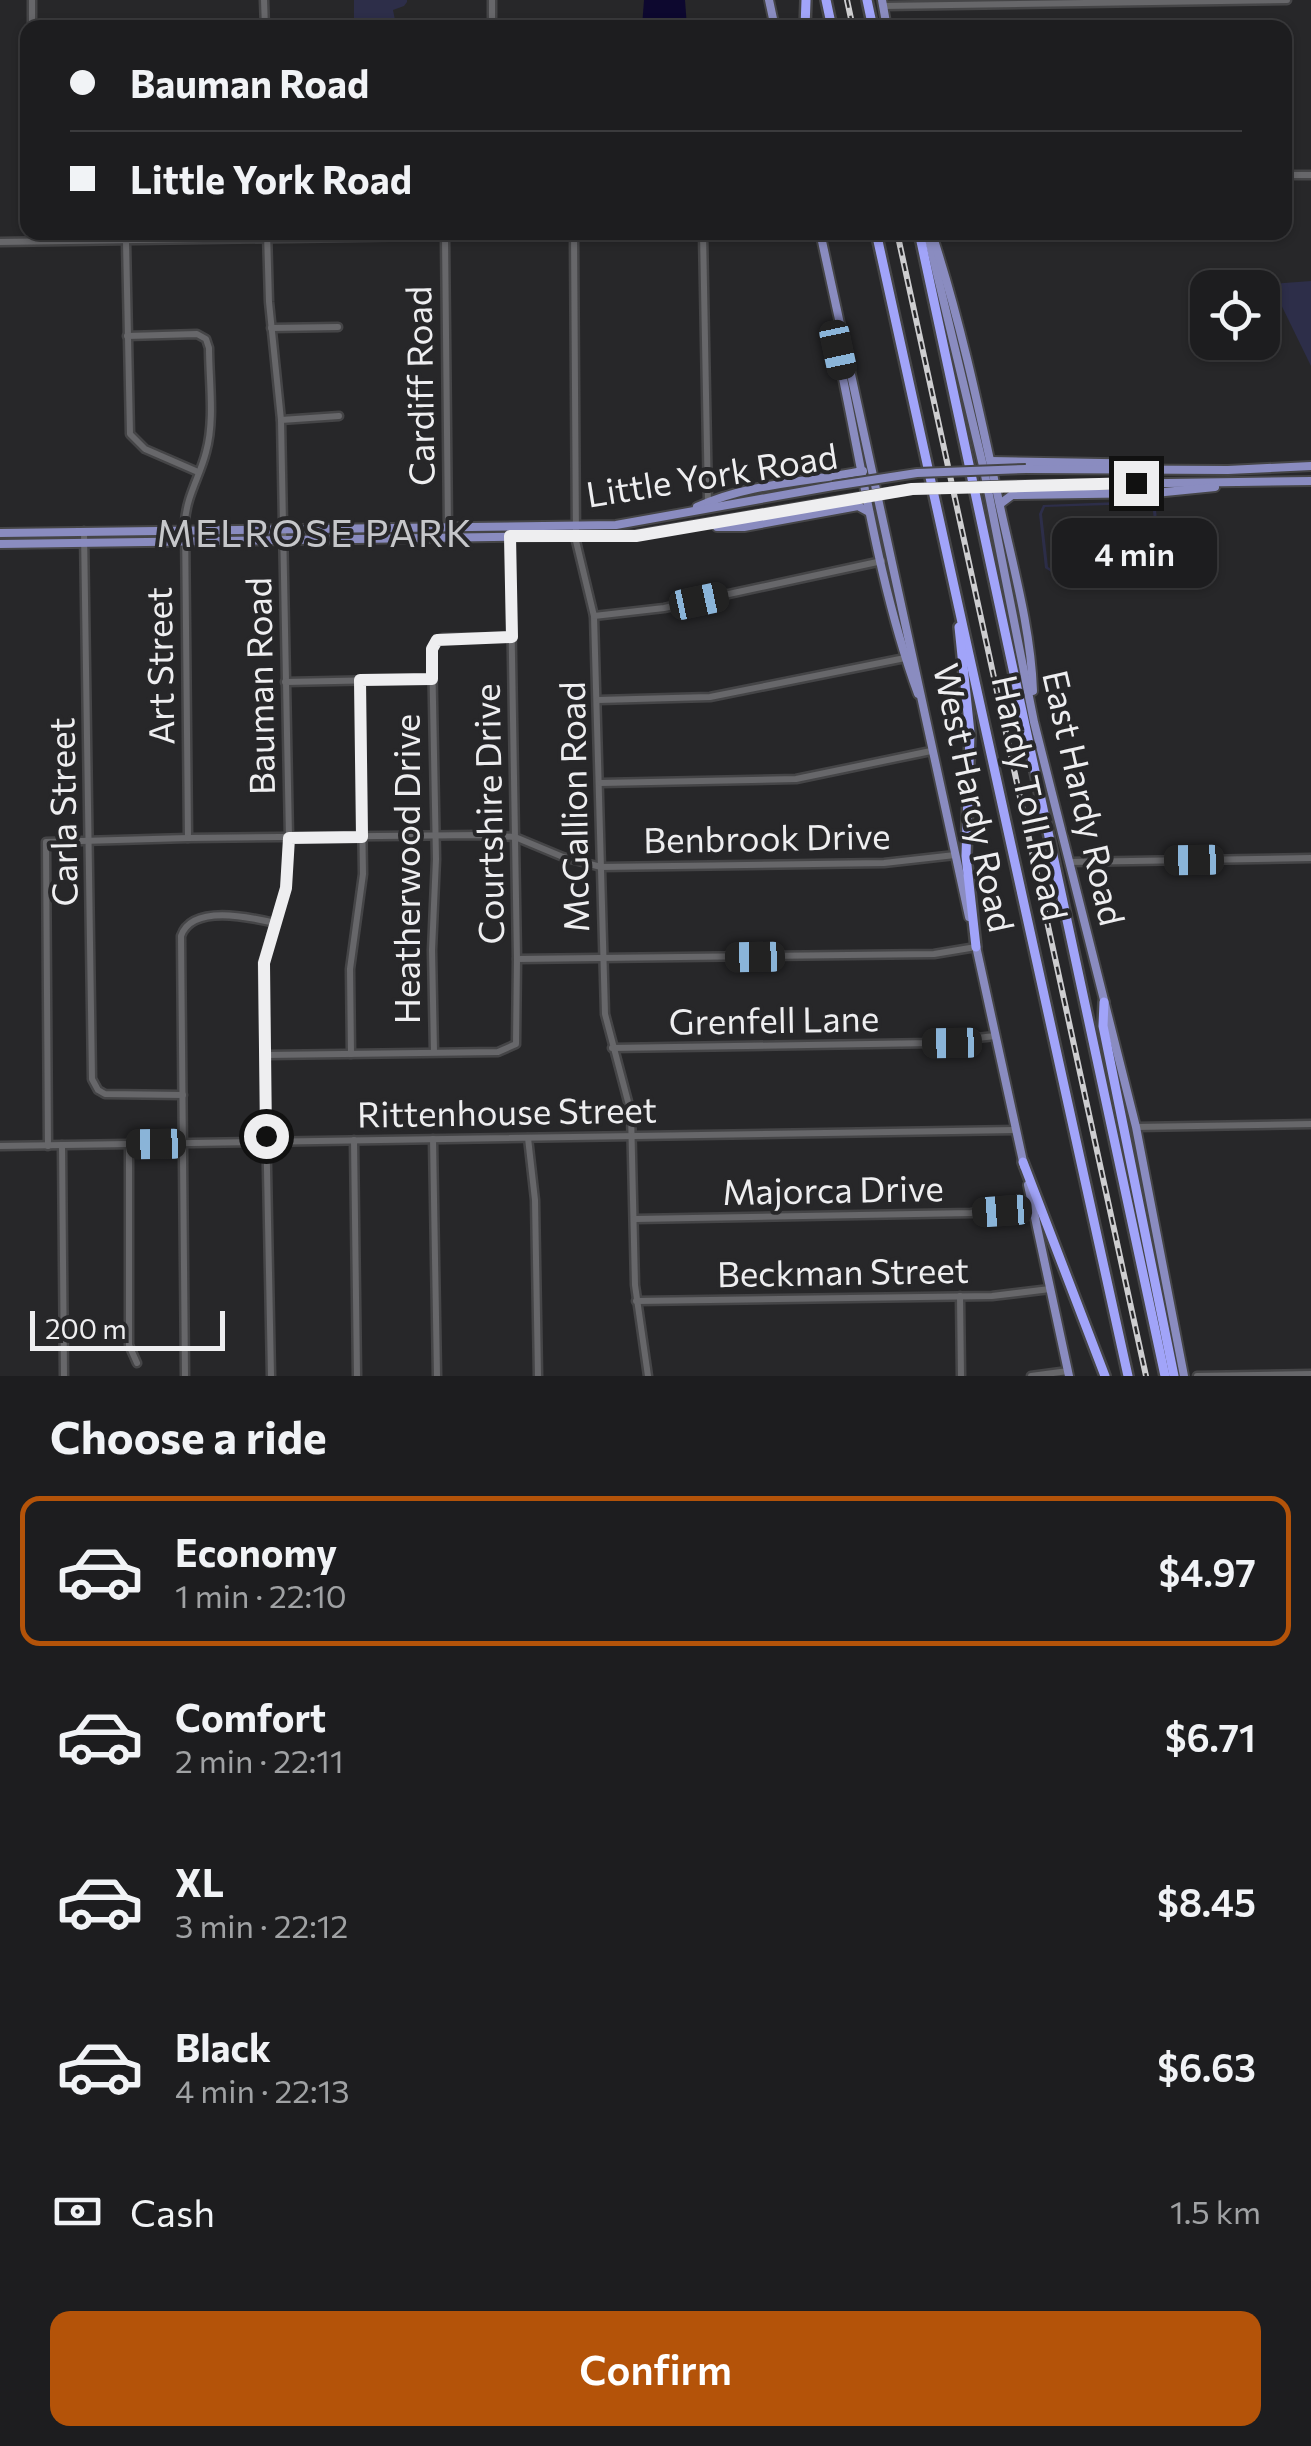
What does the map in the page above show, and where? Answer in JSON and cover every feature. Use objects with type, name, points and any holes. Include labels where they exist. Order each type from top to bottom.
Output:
[{"type":"highway","name":"Hardy Toll Road","points":[[878,240],[1128,1376]]},
{"type":"highway","name":"Hardy Toll Road","points":[[921,240],[1165,1376]]},
{"type":"highway","points":[[952,570],[970,733],[966,856],[976,947]]},
{"type":"highway","points":[[1104,1002],[1103,1026],[1174,1376]]},
{"type":"highway","points":[[1023,1162],[1105,1376]]},
{"type":"main road","name":"West Hardy Road","points":[[822,240],[1069,1374]]},
{"type":"main road","name":"East Hardy Road","points":[[931,240],[988,487],[1034,722],[1136,1127],[1184,1376]]},
{"type":"main road","points":[[932,240],[954,304],[1000,504],[1030,650],[1034,722]]},
{"type":"main road","points":[[836,308],[838,350],[870,513],[905,658],[924,712]]},
{"type":"main road","points":[[1016,460],[1010,465],[1008,478],[1012,489],[1021,495]]},
{"type":"main road","points":[[990,461],[1128,462],[1228,470]]},
{"type":"main road","name":"Little York Road","points":[[0,544],[282,539],[616,525],[835,481],[917,472],[1311,466]]},
{"type":"main road","points":[[1245,469],[1245,484]]},
{"type":"main road","points":[[835,481],[863,471]]},
{"type":"main road","points":[[687,512],[756,488],[850,480],[856,488],[856,501],[850,507]]},
{"type":"main road","name":"Little York Road","points":[[0,533],[282,528],[636,536],[912,489],[1311,482]]},
{"type":"main road","points":[[1000,504],[1012,495],[1201,491],[1229,484]]},
{"type":"main road","points":[[693,527],[744,526],[850,507],[863,507],[870,513]]},
{"type":"street","points":[[882,3],[1287,0]]},
{"type":"street","points":[[126,240],[130,434],[145,450],[198,472]]},
{"type":"street","name":"Bauman Road","points":[[267,240],[281,420],[289,838],[286,888],[264,963],[271,1376]]},
{"type":"street","name":"Cardiff Road","points":[[444,240],[448,531]]},
{"type":"street","name":"McGallion Road","points":[[574,240],[576,537],[594,616],[604,1014],[629,1099],[636,1301],[648,1376]]},
{"type":"street","points":[[704,240],[708,502]]},
{"type":"street","points":[[271,328],[338,327]]},
{"type":"street","name":"Art Street","points":[[127,336],[197,334],[206,339],[210,432],[186,505],[185,530],[188,838]]},
{"type":"street","points":[[281,420],[339,416]]},
{"type":"street","name":"Carla Street","points":[[84,531],[92,1080],[105,1094],[183,1095]]},
{"type":"street","name":"Courtshire Drive","points":[[434,1052],[504,1052],[516,1044],[510,536]]},
{"type":"street","points":[[594,616],[654,610],[882,561]]},
{"type":"street","name":"Heatherwood Drive","points":[[434,1052],[434,644],[449,638],[512,637]]},
{"type":"street","points":[[598,700],[710,697],[905,658]]},
{"type":"street","points":[[285,682],[432,679]]},
{"type":"street","points":[[350,1054],[350,970],[362,888],[360,680]]},
{"type":"street","points":[[600,783],[796,780],[931,751]]},
{"type":"street","name":"Benbrook Drive","points":[[48,1146],[46,842],[515,837],[563,857],[601,867],[884,863],[955,855]]},
{"type":"street","points":[[1068,862],[1311,858]]},
{"type":"street","points":[[185,1376],[183,929],[195,918],[238,917],[275,923]]},
{"type":"street","points":[[517,959],[934,954],[976,947]]},
{"type":"street","name":"Grenfell Lane","points":[[612,1048],[952,1043],[995,1036]]},
{"type":"street","points":[[266,1055],[434,1052]]},
{"type":"street","points":[[1136,1127],[1311,1124]]},
{"type":"street","name":"Rittenhouse Street","points":[[0,1146],[1016,1130]]},
{"type":"street","points":[[528,1138],[536,1200],[538,1376]]},
{"type":"street","points":[[433,1139],[437,1376]]},
{"type":"street","points":[[354,1140],[357,1376]]},
{"type":"street","points":[[129,1144],[129,1346],[137,1363]]},
{"type":"street","points":[[62,1145],[64,1376]]},
{"type":"street","name":"Majorca Drive","points":[[634,1219],[972,1213],[1032,1205]]},
{"type":"street","name":"Beckman Street","points":[[636,1301],[960,1296],[1050,1290]]},
{"type":"street","points":[[960,1296],[961,1376]]},
{"type":"street","points":[[1031,1376],[1069,1374]]},
{"type":"street","points":[[1197,1376],[1311,1374]]},
{"type":"shaded area","points":[[354,0],[407,0],[404,6],[393,10],[395,20],[354,20]]},
{"type":"shaded area","points":[[644,0],[685,0],[686,20],[643,20]]},
{"type":"shaded area","points":[[1311,281],[1311,366],[1280,302],[1280,283]]},
{"type":"shaded area","points":[[1143,501],[1156,510],[1161,563],[1157,569],[1053,573],[1045,568],[1039,514],[1043,505]],"holes":[[[1142,504],[1153,511],[1158,562],[1155,567],[1048,567],[1042,514],[1045,507]]]},
{"type":"railway","points":[[847,0],[851,20]]},
{"type":"railway","points":[[899,240],[1146,1376]]},
{"type":"district","name":"MELROSE PARK","points":[[315,534]]},
{"type":"route","points":[[266,1136],[264,963],[286,888],[289,838],[362,837],[360,680],[432,679],[432,649],[437,640],[512,637],[510,536],[636,536],[912,489],[1136,483]]}]
